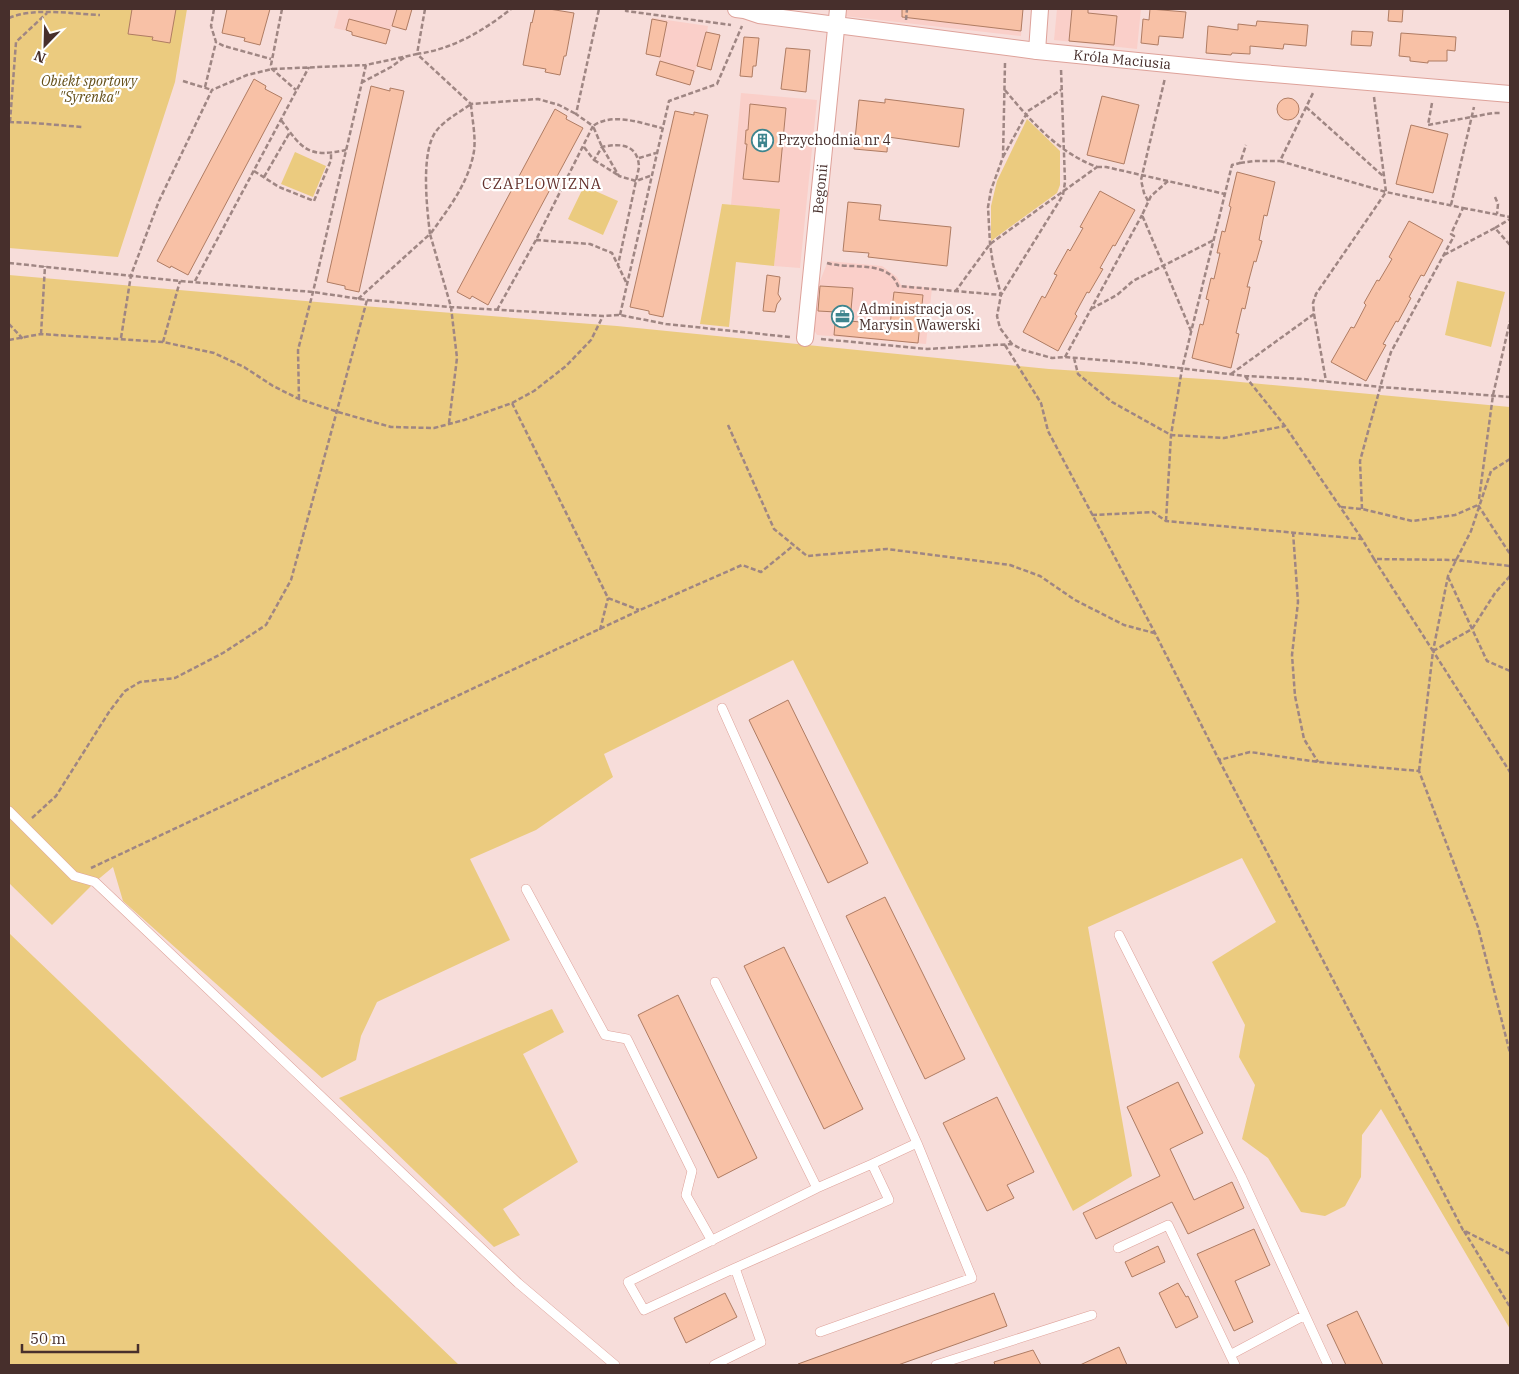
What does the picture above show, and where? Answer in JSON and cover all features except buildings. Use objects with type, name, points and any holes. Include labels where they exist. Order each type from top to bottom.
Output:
[{"type":"street","name":"Króla Maciusia","points":[[736,9],[759,15],[837,26],[1037,51],[1238,71],[1510,94]]},
{"type":"street","name":"Begonii","points":[[805,338],[838,9]]},
{"type":"street","points":[[1037,51],[1040,9]]},
{"type":"lane","points":[[722,708],[917,1143],[972,1278],[820,1332]]},
{"type":"lane","points":[[9,811],[74,876],[95,882],[518,1284],[615,1365]]},
{"type":"lane","points":[[526,889],[605,1035],[628,1039],[692,1171],[686,1194],[712,1240]]},
{"type":"lane","points":[[1119,935],[1241,1176],[1328,1365]]},
{"type":"lane","points":[[715,982],[817,1188]]},
{"type":"lane","points":[[872,1164],[889,1200],[644,1310],[628,1282],[817,1188],[917,1143]]},
{"type":"lane","points":[[1118,1248],[1168,1225],[1235,1365]]},
{"type":"lane","points":[[714,1365],[761,1342],[735,1268]]},
{"type":"lane","points":[[936,1365],[1092,1315]]},
{"type":"lane","points":[[1230,1356],[1305,1315]]},
{"type":"path","points":[[205,87],[216,42],[211,26],[214,9]]},
{"type":"path","points":[[282,9],[271,58],[272,69],[296,90]]},
{"type":"path","points":[[417,54],[425,9]]},
{"type":"path","points":[[121,338],[131,275],[159,201],[212,90],[247,75],[272,69],[366,64],[430,52],[476,34],[511,9]]},
{"type":"path","points":[[576,114],[599,9]]},
{"type":"path","points":[[906,20],[907,9]]},
{"type":"path","points":[[9,18],[18,14],[37,11],[100,15]]},
{"type":"path","points":[[47,13],[16,42],[9,122],[34,122],[82,127]]},
{"type":"path","points":[[620,315],[650,176],[669,101],[716,84],[742,26]]},
{"type":"path","points":[[216,42],[224,46],[271,58]]},
{"type":"path","points":[[1061,53],[1064,190],[1061,198],[1001,295],[997,316],[1000,328],[1012,344],[1022,350],[1042,357],[1137,363],[1245,376],[1510,397]]},
{"type":"path","points":[[358,299],[430,234],[456,199],[470,166],[474,150],[471,104],[417,54]]},
{"type":"path","points":[[361,83],[391,67],[406,56]]},
{"type":"path","points":[[1003,157],[1005,59]]},
{"type":"path","points":[[299,399],[298,350],[366,64]]},
{"type":"path","points":[[1148,202],[1142,184],[1142,175],[1164,86],[1166,64]]},
{"type":"path","points":[[195,281],[309,67]]},
{"type":"path","points":[[184,82],[212,90]]},
{"type":"path","points":[[9,87],[12,90]]},
{"type":"path","points":[[1280,161],[1316,87]]},
{"type":"path","points":[[1004,89],[1026,114],[1064,151],[1080,161],[1096,167],[1106,167],[1225,194]]},
{"type":"path","points":[[1001,295],[990,244],[988,206],[991,190],[1003,157],[1026,114],[1061,90]]},
{"type":"path","points":[[1326,382],[1313,303],[1316,294],[1386,192],[1382,176],[1374,93]]},
{"type":"path","points":[[449,424],[457,358],[451,307],[430,234],[427,155],[432,137],[438,129],[471,104],[538,99],[559,105],[593,126],[602,147],[620,176]]},
{"type":"path","points":[[1433,99],[1428,125],[1500,113]]},
{"type":"path","points":[[1451,205],[1475,103]]},
{"type":"path","points":[[1306,107],[1382,176]]},
{"type":"path","points":[[281,120],[304,147],[311,151],[322,154],[346,150]]},
{"type":"path","points":[[497,310],[536,240],[593,126],[600,121],[622,120],[662,128]]},
{"type":"path","points":[[264,177],[290,132]]},
{"type":"path","points":[[594,160],[602,147],[617,144],[630,148],[639,158],[640,167],[618,265]]},
{"type":"path","points":[[1240,163],[1246,145]]},
{"type":"path","points":[[584,147],[594,160],[620,176],[636,181],[650,176]]},
{"type":"path","points":[[254,171],[279,187],[314,202],[331,160],[331,153]]},
{"type":"path","points":[[639,158],[656,154]]},
{"type":"path","points":[[1166,520],[1171,434],[1182,369],[1232,165],[1254,161],[1280,161],[1386,192],[1510,218]]},
{"type":"path","points":[[956,292],[990,244],[1096,167]]},
{"type":"path","points":[[1065,358],[1148,202],[1157,189],[1168,182]]},
{"type":"path","points":[[1495,197],[1498,204],[1497,214]]},
{"type":"path","points":[[1362,509],[1360,461],[1370,418],[1392,352],[1454,236],[1451,234],[1463,208]]},
{"type":"path","points":[[1142,214],[1192,332]]},
{"type":"path","points":[[1442,256],[1510,218]]},
{"type":"path","points":[[1495,228],[1510,245]]},
{"type":"path","points":[[536,240],[590,244],[612,252],[628,284]]},
{"type":"path","points":[[1091,309],[1116,295],[1133,281],[1214,240]]},
{"type":"path","points":[[823,260],[830,264],[882,269],[895,278],[898,286],[1001,295]]},
{"type":"path","points":[[9,262],[180,281],[313,292],[367,300],[497,310],[603,316],[620,315],[666,324],[927,349],[1012,344]]},
{"type":"path","points":[[41,334],[45,265]]},
{"type":"path","points":[[163,342],[180,281]]},
{"type":"path","points":[[23,826],[56,796],[124,691],[140,682],[175,678],[223,653],[266,625],[291,580],[367,300]]},
{"type":"path","points":[[1230,374],[1314,314]]},
{"type":"path","points":[[9,340],[41,334],[163,342],[214,353],[244,367],[273,386],[299,399],[338,412],[391,427],[434,428],[512,403],[534,391],[566,366],[591,340],[603,316]]},
{"type":"path","points":[[1510,321],[1493,395],[1478,506],[1510,554]]},
{"type":"path","points":[[9,324],[23,338]]},
{"type":"path","points":[[1005,344],[1041,403],[1048,431],[1155,633],[1463,1230],[1510,1307]]},
{"type":"path","points":[[1074,358],[1078,374],[1112,402],[1171,434],[1224,438],[1285,426]]},
{"type":"path","points":[[1245,376],[1285,426],[1341,507],[1510,772]]},
{"type":"path","points":[[512,403],[608,598],[600,630]]},
{"type":"path","points":[[728,424],[774,529],[807,556],[886,550],[1010,565],[1040,576],[1075,600],[1124,625],[1155,633]]},
{"type":"path","points":[[1510,458],[1491,471],[1471,531],[1448,576],[1433,651],[1419,771],[1478,927],[1510,1054]]},
{"type":"path","points":[[1341,507],[1362,509],[1412,521],[1455,515],[1478,506]]},
{"type":"path","points":[[1092,515],[1153,512],[1166,520],[1362,539]]},
{"type":"path","points":[[1293,532],[1298,602],[1292,655],[1295,696],[1304,739],[1318,762]]},
{"type":"path","points":[[74,876],[640,610],[742,565],[761,572],[794,545]]},
{"type":"path","points":[[1374,559],[1455,560],[1510,566]]},
{"type":"path","points":[[1448,576],[1487,661],[1510,671]]},
{"type":"path","points":[[1433,651],[1472,629],[1495,594],[1510,576]]},
{"type":"path","points":[[608,598],[640,610]]},
{"type":"path","points":[[1219,760],[1250,752],[1318,762],[1419,771]]},
{"type":"path","points":[[1463,1230],[1510,1254]]},
{"type":"shaded area","points":[[339,9],[412,9],[406,30],[392,26],[386,44],[334,28]]},
{"type":"shaded area","points":[[845,9],[1023,9],[1021,36],[844,16]]},
{"type":"shaded area","points":[[1057,9],[1141,9],[1137,49],[1054,40]]},
{"type":"shaded area","points":[[653,18],[708,26],[707,32],[720,35],[711,70],[697,66],[690,85],[656,75],[660,57],[646,54]]},
{"type":"shaded area","points":[[741,93],[817,100],[800,268],[774,266],[780,209],[731,205]]},
{"type":"shaded area","points":[[828,261],[882,266],[897,277],[901,285],[932,288],[926,344],[817,335],[814,330],[818,286]]},
{"type":"green space","name":"Obiekt sportowy \"Syrenka\"","points":[[9,9],[187,9],[175,82],[118,257],[9,248]]},
{"type":"green space","points":[[1027,119],[1060,151],[1060,185],[1057,193],[991,241],[991,206],[997,181]]},
{"type":"green space","points":[[295,152],[326,166],[313,197],[281,184]]},
{"type":"green space","points":[[584,186],[618,201],[603,235],[568,219]]},
{"type":"green space","points":[[722,204],[780,209],[774,266],[736,262],[729,327],[700,324]]},
{"type":"green space","points":[[9,275],[617,326],[1049,369],[1219,380],[1510,407],[1510,1329],[1381,1109],[1362,1135],[1361,1177],[1345,1206],[1325,1216],[1301,1212],[1268,1158],[1242,1139],[1255,1085],[1239,1057],[1245,1025],[1212,962],[1276,922],[1242,858],[1088,927],[1132,1176],[1073,1211],[793,660],[604,754],[613,777],[536,830],[470,859],[510,940],[377,1002],[361,1036],[356,1060],[322,1078],[123,901],[113,867],[95,882],[52,925],[9,883]]},
{"type":"green space","points":[[1457,281],[1505,292],[1491,347],[1445,335]]},
{"type":"green space","points":[[9,933],[459,1365],[9,1365]]},
{"type":"green space","points":[[552,1009],[564,1032],[523,1054],[578,1162],[503,1209],[520,1235],[494,1247],[339,1098]]},
{"type":"place","name":"Przychodnia nr 4","points":[[762,140]]},
{"type":"place","name":"Administracja os. Marysin Wawerski","points":[[843,317]]},
{"type":"district","name":"CZAPLOWIZNA","points":[[542,184]]}]
